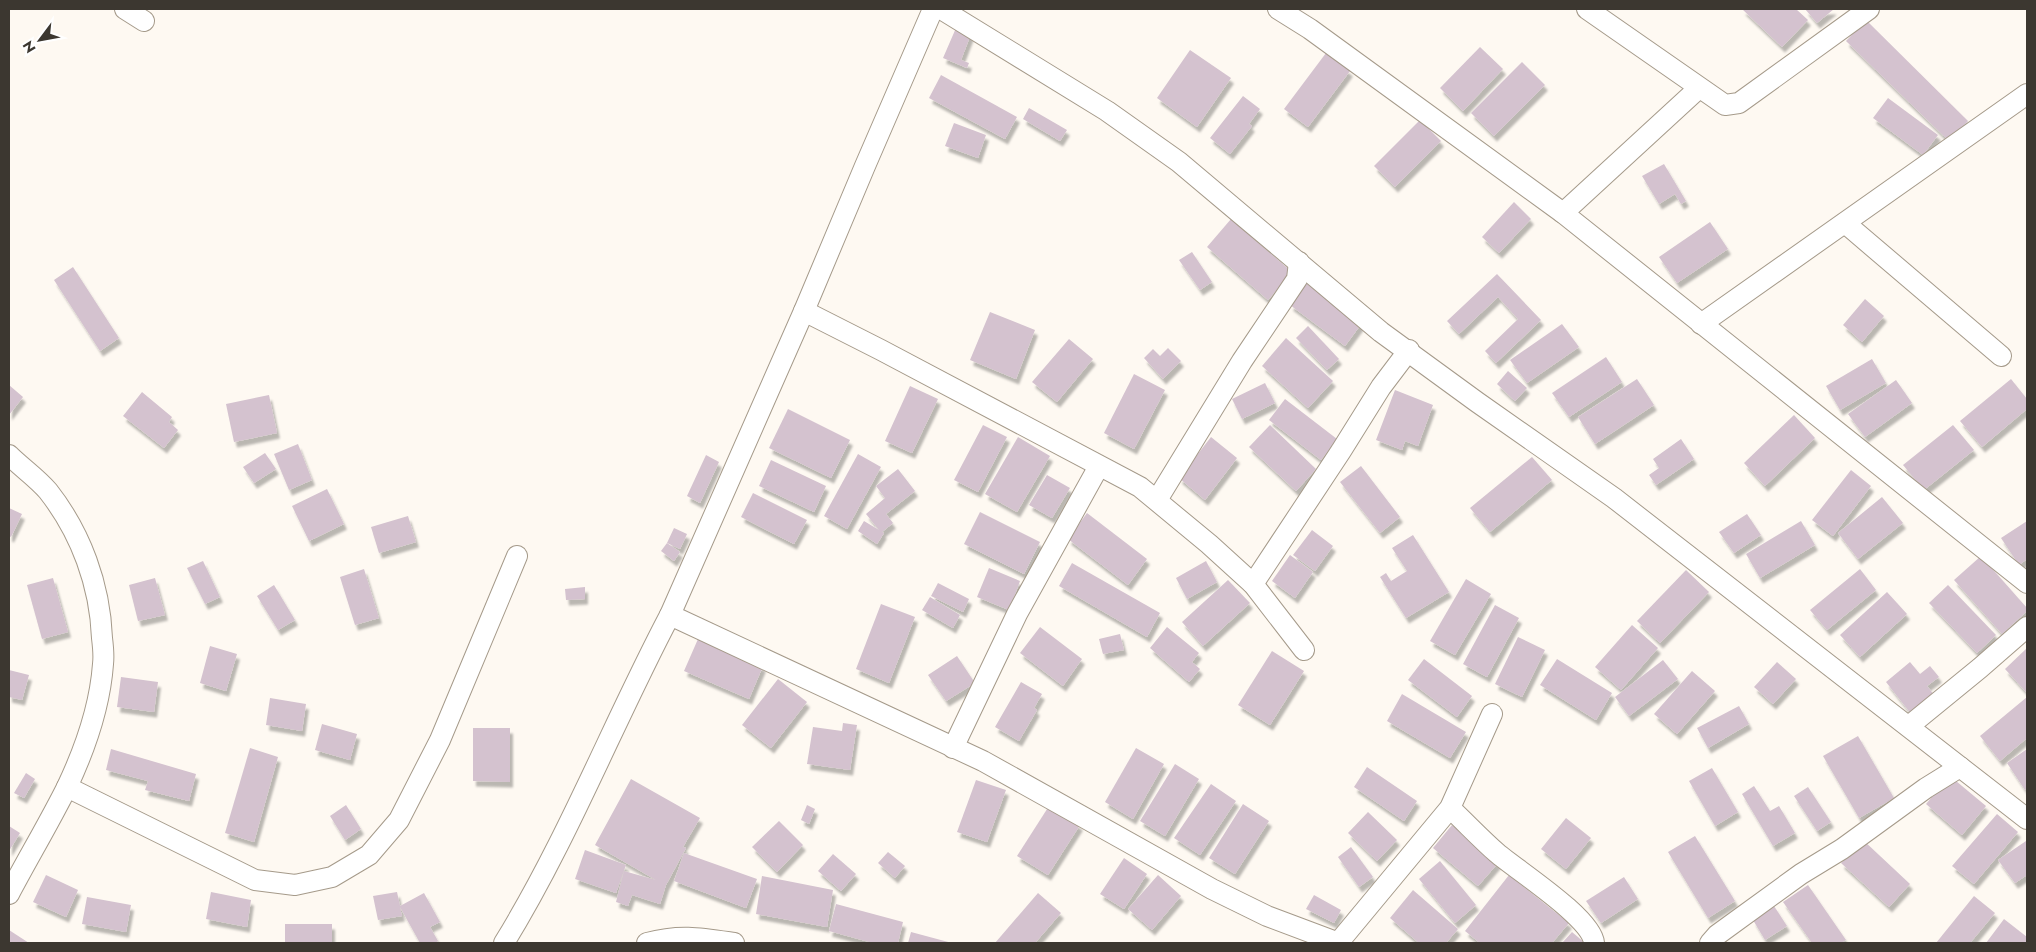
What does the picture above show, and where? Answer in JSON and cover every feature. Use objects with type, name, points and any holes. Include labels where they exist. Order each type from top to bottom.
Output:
[{"type":"street","points":[[125,9],[144,21]]},
{"type":"street","points":[[504,943],[531,899],[670,615],[804,311],[933,9]]},
{"type":"street","points":[[941,9],[1107,111],[1179,162],[1381,332],[1408,350],[1484,408],[1614,498],[2027,818]]},
{"type":"street","points":[[1278,9],[1310,29],[1563,213],[2027,583]]},
{"type":"street","points":[[1588,9],[1698,88],[1725,104],[1739,103],[1869,9]]},
{"type":"street","points":[[1563,213],[1698,88]]},
{"type":"street","points":[[1701,324],[2027,94]]},
{"type":"street","points":[[1844,223],[2001,356]]},
{"type":"street","points":[[1158,500],[1242,361],[1297,280],[1299,262]]},
{"type":"street","points":[[804,311],[1140,487],[1158,500],[1253,584],[1304,650]]},
{"type":"street","points":[[1253,584],[1381,387],[1408,350]]},
{"type":"street","points":[[9,455],[47,491],[86,556],[96,585],[101,616],[104,663],[87,739],[66,787],[9,894]]},
{"type":"street","points":[[953,748],[1018,614],[1099,466]]},
{"type":"street","points":[[66,787],[255,880],[295,885],[332,877],[368,855],[399,820],[440,740],[517,556]]},
{"type":"street","points":[[670,615],[983,761],[1212,889],[1267,916],[1338,943],[1450,808],[1492,714]]},
{"type":"street","points":[[1909,726],[2027,628]]},
{"type":"street","points":[[1710,943],[1717,935],[1801,874],[1842,849],[1926,788],[1960,766]]},
{"type":"street","points":[[1450,808],[1497,853],[1576,916],[1594,937],[1594,943]]},
{"type":"street","points":[[647,943],[668,938],[693,937],[734,943]]},
{"type":"building","points":[[1742,9],[1796,9],[1808,20],[1782,47]]},
{"type":"building","points":[[1805,9],[1834,9],[1817,23]]},
{"type":"building","points":[[1866,20],[1968,121],[1949,141],[1846,41]]},
{"type":"building","points":[[956,28],[971,34],[961,60],[969,63],[967,68],[943,58]]},
{"type":"building","points":[[1480,47],[1503,69],[1463,111],[1440,88]]},
{"type":"building","points":[[1190,50],[1231,78],[1197,127],[1157,98]]},
{"type":"building","points":[[1326,53],[1350,71],[1308,127],[1284,109]]},
{"type":"building","points":[[1522,62],[1545,85],[1494,136],[1471,113]]},
{"type":"building","points":[[941,75],[1017,117],[1005,139],[929,98]]},
{"type":"building","points":[[1243,96],[1260,109],[1249,124],[1252,126],[1230,154],[1210,138]]},
{"type":"building","points":[[1888,98],[1938,135],[1923,155],[1873,118]]},
{"type":"building","points":[[1029,108],[1067,130],[1060,141],[1023,119]]},
{"type":"building","points":[[1420,120],[1441,141],[1395,187],[1374,166]]},
{"type":"building","points":[[954,123],[986,135],[978,158],[945,146]]},
{"type":"building","points":[[1664,164],[1686,201],[1681,204],[1675,194],[1659,204],[1642,176]]},
{"type":"building","points":[[1514,202],[1531,219],[1499,253],[1482,237]]},
{"type":"building","points":[[1231,219],[1292,272],[1268,300],[1207,247]]},
{"type":"building","points":[[1710,222],[1728,249],[1677,283],[1659,257]]},
{"type":"building","points":[[1192,252],[1212,282],[1200,290],[1179,260]]},
{"type":"building","points":[[73,267],[119,338],[100,351],[54,280]]},
{"type":"building","points":[[1497,274],[1541,320],[1496,363],[1485,351],[1518,319],[1498,297],[1459,334],[1447,321]]},
{"type":"building","points":[[1307,282],[1362,323],[1345,346],[1290,305]]},
{"type":"building","points":[[1865,299],[1884,316],[1862,342],[1843,325]]},
{"type":"building","points":[[990,312],[1035,330],[1016,379],[970,360]]},
{"type":"building","points":[[1562,324],[1579,347],[1527,383],[1510,360]]},
{"type":"building","points":[[1308,326],[1339,359],[1327,370],[1296,338]]},
{"type":"building","points":[[1286,338],[1333,381],[1308,408],[1262,366]]},
{"type":"building","points":[[1069,339],[1093,359],[1057,402],[1032,382]]},
{"type":"building","points":[[1168,348],[1181,361],[1163,379],[1144,358],[1153,349],[1160,356]]},
{"type":"building","points":[[1606,357],[1622,382],[1569,417],[1552,393]]},
{"type":"building","points":[[1872,359],[1886,383],[1840,410],[1826,386]]},
{"type":"building","points":[[1508,371],[1527,388],[1515,401],[1497,384]]},
{"type":"building","points":[[1134,374],[1165,390],[1134,449],[1104,433]]},
{"type":"building","points":[[1637,379],[1654,405],[1595,444],[1578,417]]},
{"type":"building","points":[[2011,379],[2027,399],[2027,409],[1982,447],[1960,421]]},
{"type":"building","points":[[1896,380],[1912,403],[1865,437],[1848,414]]},
{"type":"building","points":[[1265,383],[1275,403],[1242,419],[1232,399]]},
{"type":"building","points":[[9,385],[23,397],[9,415]]},
{"type":"building","points":[[910,386],[938,399],[912,453],[885,441]]},
{"type":"building","points":[[1395,390],[1433,405],[1418,446],[1405,441],[1402,450],[1376,440]]},
{"type":"building","points":[[142,392],[172,417],[169,422],[178,430],[164,448],[123,416]]},
{"type":"building","points":[[269,395],[277,433],[234,442],[226,404]]},
{"type":"building","points":[[1285,399],[1337,439],[1321,460],[1269,420]]},
{"type":"building","points":[[788,409],[850,440],[831,478],[769,448]]},
{"type":"building","points":[[1794,415],[1815,438],[1765,486],[1744,463]]},
{"type":"building","points":[[983,425],[1007,437],[978,492],[954,480]]},
{"type":"building","points":[[1270,425],[1316,469],[1296,491],[1249,447]]},
{"type":"building","points":[[1953,425],[1974,450],[1924,490],[1903,465]]},
{"type":"building","points":[[1018,437],[1050,456],[1017,512],[985,494]]},
{"type":"building","points":[[1211,437],[1237,458],[1205,500],[1179,478]]},
{"type":"building","points":[[1681,439],[1694,459],[1656,485],[1649,475],[1659,468],[1653,459]]},
{"type":"building","points":[[298,444],[312,480],[289,490],[274,454]]},
{"type":"building","points":[[265,453],[276,469],[254,483],[243,467]]},
{"type":"building","points":[[858,454],[881,467],[847,529],[824,516]]},
{"type":"building","points":[[706,455],[719,462],[700,503],[687,496]]},
{"type":"building","points":[[1532,457],[1552,480],[1490,532],[1470,508]]},
{"type":"building","points":[[771,460],[826,486],[814,512],[759,486]]},
{"type":"building","points":[[1361,466],[1400,517],[1380,533],[1340,482]]},
{"type":"building","points":[[898,469],[915,491],[886,514],[893,523],[882,532],[884,533],[877,544],[858,531],[864,521],[879,530],[866,514],[885,498],[876,486]]},
{"type":"building","points":[[1851,470],[1871,486],[1833,536],[1812,520]]},
{"type":"building","points":[[1047,475],[1070,488],[1052,518],[1029,505]]},
{"type":"building","points":[[327,489],[344,524],[309,541],[292,506]]},
{"type":"building","points":[[753,493],[807,520],[794,544],[741,517]]},
{"type":"building","points":[[1882,497],[1903,523],[1858,559],[1838,533]]},
{"type":"building","points":[[9,508],[22,514],[11,537],[9,536]]},
{"type":"building","points":[[980,512],[1040,542],[1024,574],[964,544]]},
{"type":"building","points":[[1087,513],[1147,559],[1128,585],[1068,539]]},
{"type":"building","points":[[1747,514],[1761,535],[1734,553],[1719,532]]},
{"type":"building","points":[[408,516],[416,542],[379,553],[371,527]]},
{"type":"building","points":[[1801,521],[1815,545],[1760,578],[1746,554]]},
{"type":"building","points":[[2027,521],[2027,559],[2019,565],[2001,538]]},
{"type":"building","points":[[674,528],[687,534],[680,549],[667,543]]},
{"type":"building","points":[[1312,530],[1333,546],[1315,571],[1293,555]]},
{"type":"building","points":[[1413,535],[1449,592],[1406,618],[1380,577],[1386,573],[1391,581],[1407,571],[1392,548]]},
{"type":"building","points":[[667,543],[680,552],[674,561],[661,551]]},
{"type":"building","points":[[1290,555],[1313,572],[1295,598],[1272,581]]},
{"type":"building","points":[[1981,556],[2027,608],[2027,611],[2002,634],[1954,580]]},
{"type":"building","points":[[203,561],[220,597],[205,604],[187,568]]},
{"type":"building","points":[[1206,561],[1217,582],[1187,599],[1176,578]]},
{"type":"building","points":[[1072,563],[1160,613],[1147,637],[1059,586]]},
{"type":"building","points":[[989,568],[1020,581],[1009,610],[977,597]]},
{"type":"building","points":[[364,569],[379,618],[355,625],[340,577]]},
{"type":"building","points":[[1860,569],[1876,590],[1827,630],[1810,610]]},
{"type":"building","points":[[1686,570],[1709,592],[1660,643],[1637,621]]},
{"type":"building","points":[[53,578],[68,632],[42,639],[27,585]]},
{"type":"building","points":[[155,578],[165,615],[138,621],[129,585]]},
{"type":"building","points":[[1466,579],[1491,594],[1455,655],[1430,641]]},
{"type":"building","points":[[1228,580],[1250,603],[1203,646],[1182,622]]},
{"type":"building","points":[[938,583],[969,599],[963,612],[931,596]]},
{"type":"building","points":[[274,585],[295,620],[278,630],[257,596]]},
{"type":"building","points":[[1948,585],[1996,635],[1977,653],[1929,603]]},
{"type":"building","points":[[585,587],[585,599],[566,600],[565,589]]},
{"type":"building","points":[[1887,592],[1907,614],[1860,657],[1840,635]]},
{"type":"building","points":[[930,597],[960,615],[953,628],[922,610]]},
{"type":"building","points":[[881,604],[915,617],[889,683],[856,669]]},
{"type":"building","points":[[1495,605],[1519,618],[1487,677],[1463,664]]},
{"type":"building","points":[[1632,625],[1658,648],[1621,690],[1595,667]]},
{"type":"building","points":[[1040,627],[1082,659],[1063,686],[1020,653]]},
{"type":"building","points":[[1167,627],[1199,653],[1192,662],[1200,669],[1189,682],[1150,648]]},
{"type":"building","points":[[1120,634],[1124,650],[1103,654],[1099,639]]},
{"type":"building","points":[[1518,637],[1545,650],[1522,697],[1495,684]]},
{"type":"building","points":[[698,639],[763,666],[749,699],[684,671]]},
{"type":"building","points":[[210,646],[237,654],[226,691],[200,683]]},
{"type":"building","points":[[2027,648],[2027,693],[2005,669]]},
{"type":"building","points":[[1272,651],[1304,671],[1270,725],[1238,705]]},
{"type":"building","points":[[957,656],[975,683],[946,701],[928,675]]},
{"type":"building","points":[[1424,659],[1472,696],[1457,717],[1408,680]]},
{"type":"building","points":[[1557,659],[1612,693],[1596,720],[1540,685]]},
{"type":"building","points":[[1663,660],[1678,679],[1629,716],[1615,697]]},
{"type":"building","points":[[1777,662],[1796,679],[1773,704],[1754,687]]},
{"type":"building","points":[[1910,662],[1920,674],[1930,666],[1939,677],[1927,686],[1935,696],[1912,715],[1886,682]]},
{"type":"building","points":[[9,670],[29,675],[22,700],[9,697]]},
{"type":"building","points":[[1692,671],[1715,691],[1677,734],[1654,714]]},
{"type":"building","points":[[121,677],[158,682],[154,712],[117,707]]},
{"type":"building","points":[[778,679],[807,702],[771,748],[742,725]]},
{"type":"building","points":[[1021,682],[1042,694],[1034,708],[1037,710],[1019,741],[995,727]]},
{"type":"building","points":[[1402,694],[1466,732],[1450,758],[1387,721]]},
{"type":"building","points":[[2027,697],[2027,738],[2000,761],[1980,736]]},
{"type":"building","points":[[270,698],[306,704],[302,731],[266,725]]},
{"type":"building","points":[[1739,706],[1749,724],[1708,748],[1697,728]]},
{"type":"building","points":[[843,723],[857,725],[850,770],[807,764],[813,727],[842,731]]},
{"type":"building","points":[[322,724],[357,734],[350,760],[315,750]]},
{"type":"building","points":[[473,728],[510,728],[510,782],[473,781]]},
{"type":"building","points":[[1858,736],[1894,798],[1859,818],[1823,756]]},
{"type":"building","points":[[250,748],[278,757],[254,842],[225,833]]},
{"type":"building","points":[[1136,748],[1164,764],[1133,819],[1105,802]]},
{"type":"building","points":[[111,749],[196,774],[189,801],[145,790],[148,781],[106,770]]},
{"type":"building","points":[[2027,749],[2027,788],[2025,790],[2007,763]]},
{"type":"building","points":[[1175,764],[1199,779],[1165,836],[1140,821]]},
{"type":"building","points":[[1367,767],[1417,801],[1404,821],[1354,787]]},
{"type":"building","points":[[1712,768],[1738,812],[1715,826],[1689,781]]},
{"type":"building","points":[[26,773],[35,779],[24,798],[14,793]]},
{"type":"building","points":[[1950,776],[1986,806],[1962,835],[1926,804]]},
{"type":"building","points":[[631,779],[700,818],[683,847],[686,848],[666,885],[660,904],[632,895],[628,906],[616,902],[624,871],[656,880],[595,845]]},
{"type":"building","points":[[976,780],[1006,790],[987,842],[957,832]]},
{"type":"building","points":[[1211,784],[1236,801],[1200,855],[1174,838]]},
{"type":"building","points":[[1754,786],[1770,811],[1779,806],[1795,833],[1773,846],[1742,794]]},
{"type":"building","points":[[1808,787],[1831,822],[1817,831],[1794,796]]},
{"type":"building","points":[[1243,804],[1269,821],[1235,874],[1209,858]]},
{"type":"building","points":[[346,805],[361,829],[345,840],[330,816]]},
{"type":"building","points":[[807,805],[815,809],[809,824],[801,820]]},
{"type":"building","points":[[1049,806],[1080,825],[1048,875],[1017,856]]},
{"type":"building","points":[[1368,812],[1397,840],[1377,861],[1348,833]]},
{"type":"building","points":[[1997,814],[2018,832],[1974,884],[1952,866]]},
{"type":"building","points":[[1566,818],[1591,838],[1566,869],[1541,849]]},
{"type":"building","points":[[779,821],[803,845],[777,872],[752,847]]},
{"type":"building","points":[[1452,825],[1498,863],[1478,886],[1433,848]]},
{"type":"building","points":[[9,826],[20,833],[9,851]]},
{"type":"building","points":[[1695,836],[1735,901],[1708,918],[1668,852]]},
{"type":"building","points":[[1863,840],[1910,884],[1889,907],[1841,863]]},
{"type":"building","points":[[2026,841],[2027,875],[2015,883],[1998,860]]},
{"type":"building","points":[[1351,847],[1373,877],[1359,887],[1338,857]]},
{"type":"building","points":[[585,850],[626,865],[616,893],[575,879]]},
{"type":"building","points":[[888,852],[905,866],[895,878],[878,863]]},
{"type":"building","points":[[684,853],[757,879],[746,908],[674,881]]},
{"type":"building","points":[[833,854],[856,874],[841,891],[818,871]]},
{"type":"building","points":[[1124,858],[1147,874],[1124,909],[1100,894]]},
{"type":"building","points":[[1440,861],[1476,905],[1455,923],[1419,879]]},
{"type":"building","points":[[46,875],[78,890],[66,917],[33,902]]},
{"type":"building","points":[[1158,875],[1181,896],[1152,930],[1128,909]]},
{"type":"building","points":[[1509,875],[1569,923],[1552,943],[1480,943],[1465,931]]},
{"type":"building","points":[[762,876],[833,890],[827,927],[756,914]]},
{"type":"building","points":[[1624,877],[1638,899],[1601,923],[1586,901]]},
{"type":"building","points":[[1808,885],[1846,940],[1841,943],[1812,943],[1783,902]]},
{"type":"building","points":[[1413,890],[1458,929],[1446,943],[1419,943],[1390,918]]},
{"type":"building","points":[[211,892],[251,900],[247,927],[206,919]]},
{"type":"building","points":[[397,892],[400,906],[424,893],[440,922],[430,927],[438,941],[435,943],[420,943],[400,907],[402,916],[378,920],[373,896]]},
{"type":"building","points":[[1038,893],[1061,913],[1035,943],[995,943]]},
{"type":"building","points":[[1314,895],[1341,910],[1334,923],[1306,909]]},
{"type":"building","points":[[1974,896],[1995,913],[1970,943],[1936,943]]},
{"type":"building","points":[[87,897],[131,905],[126,932],[82,924]]},
{"type":"building","points":[[836,904],[903,922],[898,943],[873,943],[829,931]]},
{"type":"building","points":[[1774,906],[1787,926],[1765,940],[1753,920]]},
{"type":"building","points":[[2004,919],[2027,937],[2027,943],[1986,943]]},
{"type":"building","points":[[285,924],[332,924],[332,943],[285,943]]},
{"type":"building","points":[[9,930],[29,943],[9,943]]},
{"type":"building","points":[[911,932],[952,943],[908,943]]},
{"type":"building","points":[[1572,932],[1585,943],[1562,943]]}]
